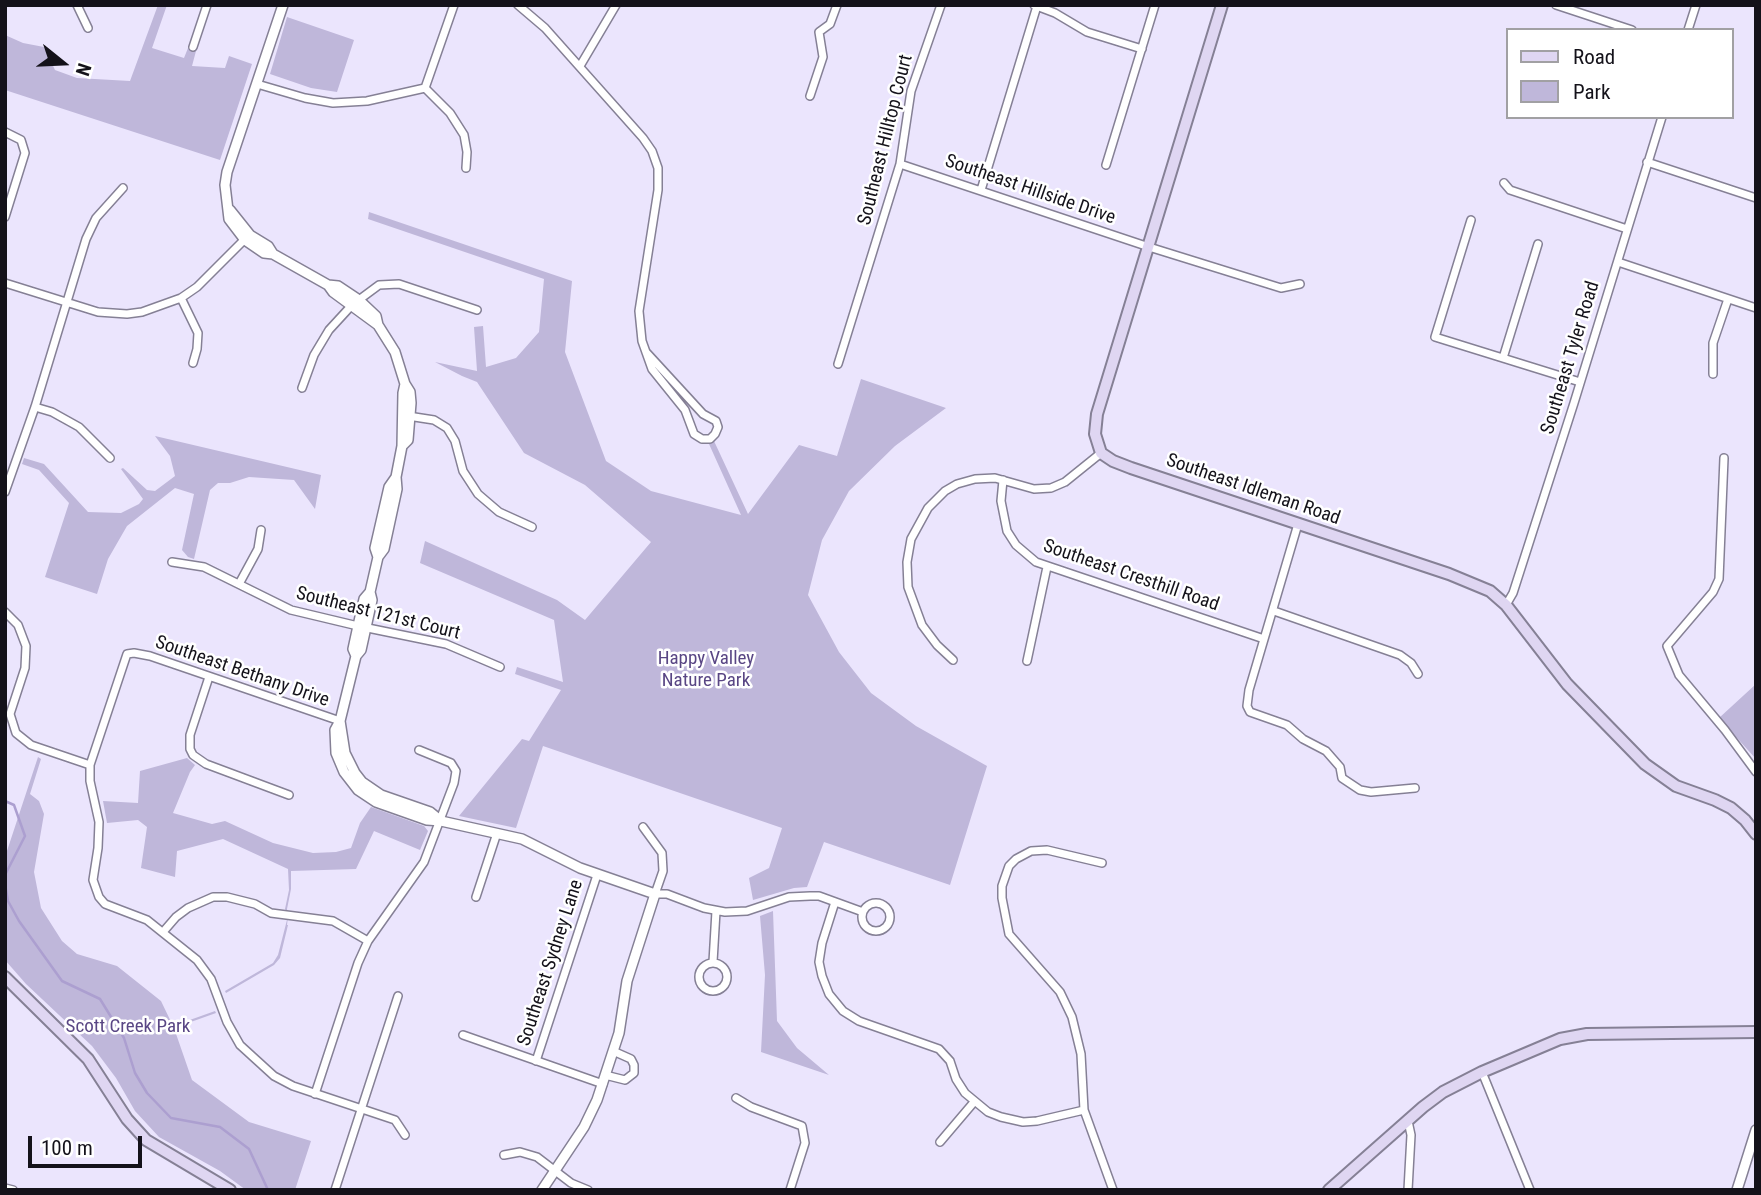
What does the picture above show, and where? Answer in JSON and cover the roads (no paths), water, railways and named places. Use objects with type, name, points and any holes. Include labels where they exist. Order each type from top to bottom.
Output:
[{"type":"main road","points":[[1101,453],[1095,434],[1097,414],[1222,5]]},
{"type":"main road","name":"Southeast Idleman Road","points":[[1101,453],[1118,463],[1468,581],[1490,591],[1506,605],[1557,673],[1645,764],[1676,786],[1731,808],[1756,834]]},
{"type":"main road","points":[[5,977],[88,1059],[127,1119],[146,1140],[230,1190]]},
{"type":"main road","points":[[1329,1190],[1443,1092],[1544,1045],[1576,1036],[1756,1032]]},
{"type":"street","points":[[77,5],[89,27]]},
{"type":"street","points":[[193,47],[207,5]]},
{"type":"street","points":[[283,5],[226,176],[229,219],[264,253],[273,254],[355,303],[378,325],[395,352],[405,384],[403,393],[407,416],[401,440],[397,489],[384,549],[378,557],[370,592],[365,599],[362,627],[353,649],[356,656],[340,721],[345,753],[355,773],[362,782],[381,795],[430,812],[441,821],[533,844],[597,875],[716,911],[747,911],[800,896],[819,897],[863,912]]},
{"type":"street","points":[[425,88],[454,5]]},
{"type":"street","points":[[518,5],[545,28],[580,66],[652,151],[657,168],[658,190],[639,312],[640,330],[646,352],[652,369],[685,410],[694,434],[702,439],[710,439],[718,427],[716,421],[703,414],[646,352]]},
{"type":"street","points":[[580,66],[616,5]]},
{"type":"street","points":[[810,96],[823,57],[819,32],[830,24],[836,5]]},
{"type":"street","name":"Southeast Hilltop Court","points":[[838,364],[900,163],[912,91],[941,5]]},
{"type":"street","points":[[1106,165],[1156,5]]},
{"type":"street","points":[[1556,5],[1626,28]]},
{"type":"street","points":[[1689,28],[1696,5]]},
{"type":"street","points":[[981,190],[1036,6],[1065,17],[1087,32],[1142,49]]},
{"type":"street","points":[[257,84],[305,98],[348,103],[425,88]]},
{"type":"street","points":[[425,88],[450,113],[464,135],[466,168]]},
{"type":"street","name":"Southeast Tyler Road","points":[[1506,605],[1513,593],[1660,119]]},
{"type":"street","points":[[5,132],[21,140],[24,146],[24,159],[5,217]]},
{"type":"street","points":[[1647,162],[1756,198]]},
{"type":"street","name":"Southeast Hillside Drive","points":[[900,163],[1149,247],[1281,288],[1300,284]]},
{"type":"street","points":[[1504,183],[1510,190],[1627,229]]},
{"type":"street","points":[[5,492],[35,407],[86,239],[96,218],[123,188]]},
{"type":"street","points":[[1471,220],[1435,337],[1580,382]]},
{"type":"street","points":[[5,283],[98,312],[127,314],[160,307],[181,298],[203,282],[247,237]]},
{"type":"street","points":[[1503,358],[1538,244]]},
{"type":"street","points":[[1618,262],[1756,308]]},
{"type":"street","points":[[302,388],[320,344],[329,330],[355,303],[379,285],[391,282],[477,310]]},
{"type":"street","points":[[181,298],[198,333],[193,363]]},
{"type":"street","points":[[1713,374],[1713,343],[1728,299]]},
{"type":"street","points":[[35,407],[52,412],[79,427],[110,458]]},
{"type":"street","points":[[407,416],[434,420],[447,428],[455,441],[463,471],[478,494],[499,512],[532,527]]},
{"type":"street","points":[[953,660],[922,625],[911,600],[907,575],[911,539],[928,508],[945,491],[957,484],[986,477],[1034,489],[1051,488],[1065,482],[1101,453]]},
{"type":"street","points":[[1724,458],[1719,579],[1713,592],[1667,646],[1679,675],[1756,772]]},
{"type":"street","name":"Southeast Cresthill Road","points":[[1003,480],[1002,510],[1009,535],[1026,555],[1047,567],[1264,639]]},
{"type":"street","points":[[1298,524],[1247,706],[1250,712],[1287,725],[1303,739],[1326,751],[1340,767],[1342,778],[1360,790],[1371,792],[1415,788]]},
{"type":"street","points":[[239,584],[258,549],[261,530]]},
{"type":"street","name":"Southeast 121st Court","points":[[172,562],[204,568],[291,610],[446,644],[500,667]]},
{"type":"street","points":[[1027,662],[1047,567]]},
{"type":"street","points":[[1274,611],[1400,655],[1411,663],[1418,674]]},
{"type":"street","points":[[5,612],[18,625],[26,646],[24,668],[11,706],[12,724],[16,733],[31,745],[90,765],[90,781],[99,822],[98,848],[93,871],[95,889],[106,904],[137,915],[163,932],[204,969],[211,979],[227,1022],[248,1054],[283,1082],[395,1119],[405,1135]]},
{"type":"street","name":"Southeast Bethany Drive","points":[[90,765],[127,654],[134,653],[340,721]]},
{"type":"street","points":[[209,677],[190,736],[193,755],[206,764],[289,795]]},
{"type":"street","points":[[315,1094],[358,963],[368,941],[416,877],[441,821],[456,771],[448,760],[419,750]]},
{"type":"street","points":[[542,1190],[584,1127],[613,1051],[621,1022],[627,981],[663,871],[662,853],[643,827]]},
{"type":"street","points":[[476,897],[496,833]]},
{"type":"street","points":[[1102,863],[1047,849],[1031,851],[1016,859],[1010,866],[1002,886],[1003,914],[1009,934],[1060,992],[1073,1017],[1081,1054],[1084,1110],[1113,1190]]},
{"type":"street","name":"Southeast Sydney Lane","points":[[536,1062],[597,875]]},
{"type":"street","points":[[163,932],[188,908],[213,897],[227,897],[255,904],[271,913],[333,921],[368,941]]},
{"type":"street","points":[[835,902],[822,943],[820,962],[829,994],[843,1010],[859,1021],[939,1049],[950,1061],[961,1086],[974,1102],[1001,1117],[1023,1122],[1084,1110]]},
{"type":"street","points":[[877,902],[887,908],[890,920],[883,929],[873,930],[863,923],[863,912],[868,905],[877,902]]},
{"type":"street","points":[[713,962],[716,911]]},
{"type":"street","points":[[713,962],[725,968],[727,979],[725,985],[712,991],[701,986],[698,976],[702,967],[713,962]]},
{"type":"street","points":[[335,1190],[398,996]]},
{"type":"street","points":[[463,1035],[536,1062],[604,1080],[625,1080],[634,1073],[634,1065],[631,1059],[613,1051]]},
{"type":"street","points":[[1482,1072],[1530,1190]]},
{"type":"street","points":[[736,1098],[751,1107],[802,1126],[805,1143],[790,1190]]},
{"type":"street","points":[[940,1142],[974,1102]]},
{"type":"street","points":[[1408,1121],[1411,1135],[1408,1190]]},
{"type":"street","points":[[1737,1190],[1756,1130]]},
{"type":"street","points":[[504,1155],[527,1153],[545,1161],[571,1183],[588,1190]]},
{"type":"street","points":[[5,1188],[13,1190]]},
{"type":"waterway","points":[[5,801],[14,805],[25,836],[5,875]]},
{"type":"waterway","points":[[5,884],[8,901],[19,921],[62,981],[100,999],[124,1038],[135,1073],[147,1093],[171,1118],[220,1127],[249,1149],[268,1190]]},
{"type":"park label","name":"Happy Valley Nature Park","points":[[706,670]]},
{"type":"park label","name":"Scott Creek Park","points":[[128,1027]]}]
